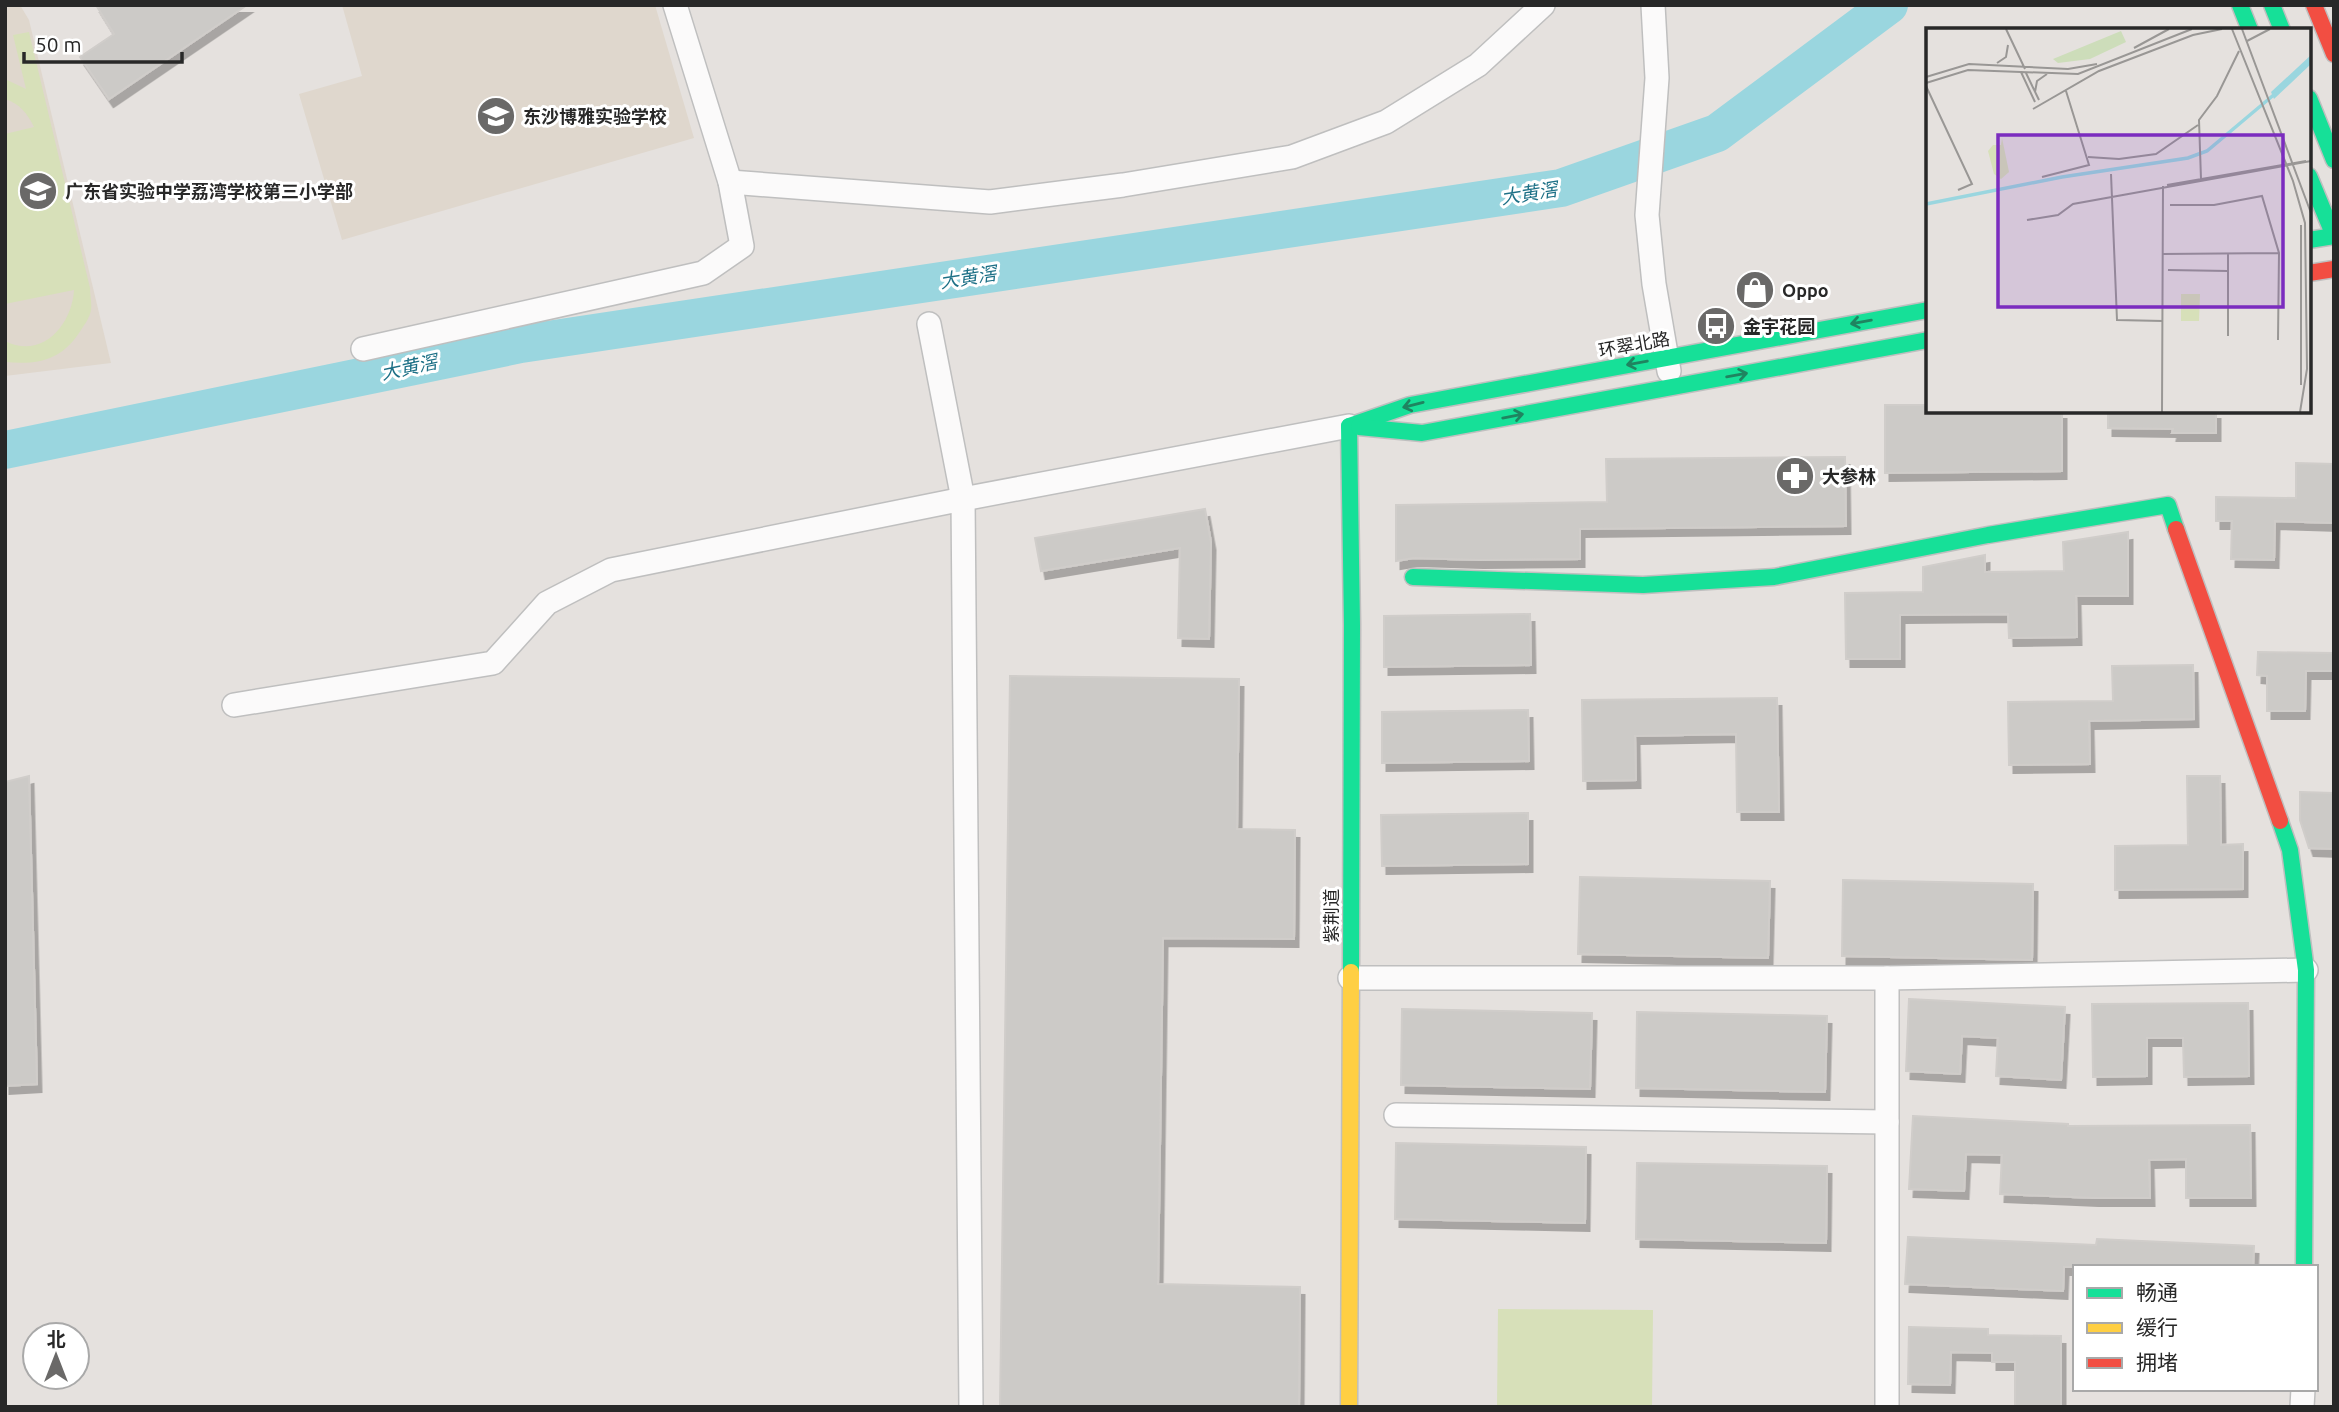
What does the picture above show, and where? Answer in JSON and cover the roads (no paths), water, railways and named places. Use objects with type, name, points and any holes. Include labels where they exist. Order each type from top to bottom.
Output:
[{"type":"main road","points":[[2240,5],[2249,28]]},
{"type":"main road","points":[[2272,5],[2281,28]]},
{"type":"main road","points":[[2314,5],[2334,54]]},
{"type":"main road","points":[[2311,103],[2334,160]]},
{"type":"main road","points":[[2311,181],[2334,236],[2311,240]]},
{"type":"main road","points":[[2311,273],[2334,269]]},
{"type":"main road","name":"环翠北路","points":[[1349,426],[1410,405],[1926,310]]},
{"type":"main road","points":[[1349,426],[1422,433],[1926,340]]},
{"type":"main road","name":"紫荆道","points":[[1349,426],[1352,625],[1349,1407]]},
{"type":"main road","points":[[1413,577],[1643,585],[1774,577],[1989,535],[2168,505],[2290,850],[2306,971],[2304,1265]]},
{"type":"street","points":[[363,349],[704,273],[742,246],[730,182],[675,5]]},
{"type":"street","points":[[730,182],[990,202],[1124,185],[1292,158],[1387,122],[1478,65],[1543,5]]},
{"type":"street","points":[[1653,5],[1657,78],[1647,215],[1654,284],[1672,386]]},
{"type":"street","points":[[929,324],[963,499],[971,1407]]},
{"type":"street","points":[[234,705],[493,663],[547,603],[611,570],[963,499],[1349,426]]},
{"type":"street","points":[[1350,978],[1887,978],[2306,971]]},
{"type":"street","points":[[1887,978],[1887,1407]]},
{"type":"street","points":[[1395,1115],[1887,1122]]},
{"type":"waterway","name":"大黄滘","points":[[5,450],[521,344],[1561,188],[1717,133],[1889,5]]},
{"type":"place","name":"东沙博雅实验学校","points":[[496,116]]},
{"type":"place","name":"广东省实验中学荔湾学校第三小学部","points":[[38,191]]},
{"type":"place","name":"Oppo","points":[[1755,290]]},
{"type":"place","name":"金宇花园","points":[[1716,326]]},
{"type":"place","name":"大参林","points":[[1795,476]]}]
